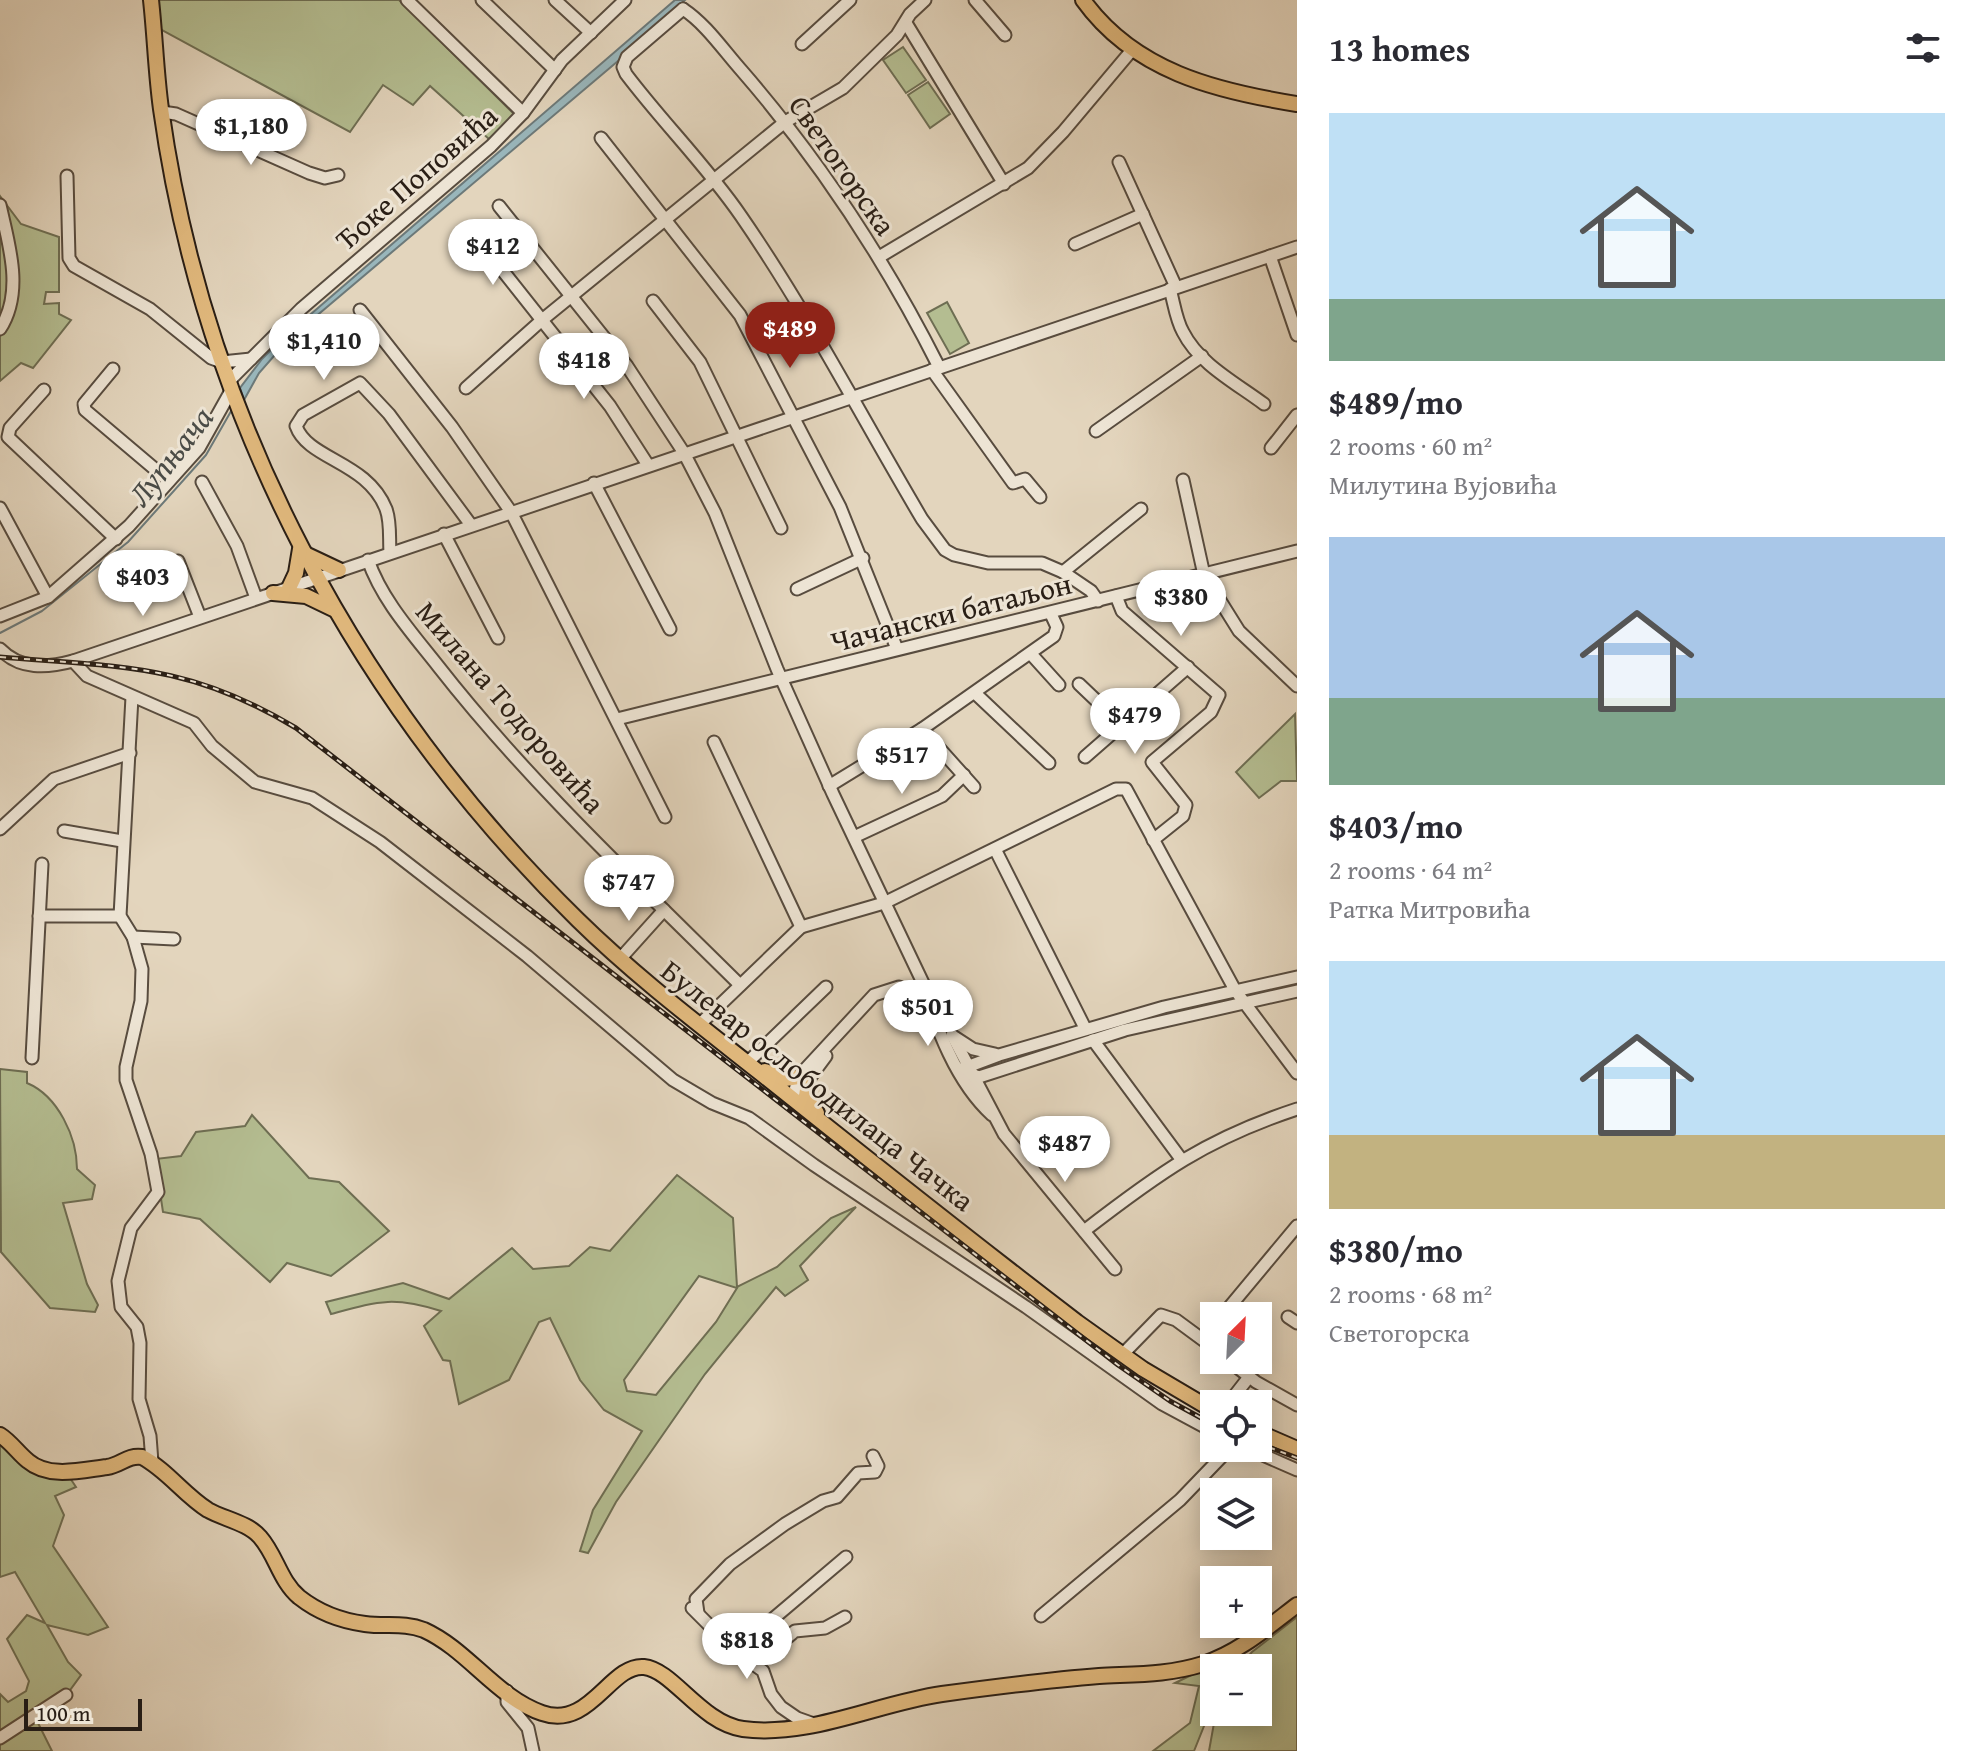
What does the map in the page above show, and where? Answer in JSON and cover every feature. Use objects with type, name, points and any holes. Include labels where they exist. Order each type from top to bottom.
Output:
[{"type":"main road","name":"Булевар ослободилаца Чачка","points":[[151,0],[162,112],[183,217],[230,385],[301,551],[402,715],[453,782],[526,867],[620,959],[820,1121],[1122,1355],[1200,1402]]},
{"type":"main road","points":[[1083,0],[1132,50],[1157,65],[1208,85],[1297,104]]},
{"type":"main road","points":[[273,593],[306,596],[332,605],[337,571],[301,551],[289,588]]},
{"type":"main road","points":[[752,1066],[790,1080],[803,1080],[808,1100],[820,1121]]},
{"type":"main road","points":[[0,1435],[30,1463],[65,1474],[92,1466],[108,1467],[131,1455],[152,1462],[197,1502],[260,1536],[284,1579],[310,1605],[342,1619],[367,1624],[404,1625],[426,1631],[450,1645],[507,1691],[540,1712],[566,1715],[595,1700],[629,1671],[646,1667],[660,1673],[699,1709],[734,1727],[756,1730],[814,1724],[936,1695],[1188,1668],[1227,1654],[1297,1605]]},
{"type":"main road","points":[[1272,1438],[1297,1449]]},
{"type":"street","points":[[407,0],[523,113]]},
{"type":"street","points":[[482,0],[555,70]]},
{"type":"street","points":[[555,0],[591,33]]},
{"type":"street","name":"Ђоке Поповића","points":[[0,616],[48,597],[116,539],[199,448],[230,385],[251,359],[301,309],[467,167],[523,113],[555,70],[625,0]]},
{"type":"street","points":[[802,44],[850,0]]},
{"type":"street","points":[[466,388],[542,320],[785,122],[843,88],[925,0]]},
{"type":"street","points":[[975,0],[1005,35]]},
{"type":"street","points":[[686,5],[631,53],[623,67],[628,78],[715,179],[780,275],[922,519],[945,550],[988,563],[1035,561],[1063,572],[1091,591],[1098,601]]},
{"type":"street","name":"Светогорска","points":[[686,5],[785,122],[879,257],[936,368],[1013,483],[1025,479],[1040,497]]},
{"type":"street","points":[[906,23],[1004,184]]},
{"type":"street","points":[[879,257],[1028,168],[1055,141],[1132,50]]},
{"type":"street","points":[[162,112],[176,114],[309,173],[325,178],[338,175]]},
{"type":"street","points":[[601,138],[740,315],[795,416],[863,558],[897,649]]},
{"type":"street","points":[[1119,162],[1173,288],[1183,333],[1202,356],[1264,404]]},
{"type":"street","points":[[67,176],[69,258],[74,266],[150,309],[207,355],[222,362],[251,359]]},
{"type":"street","points":[[0,205],[10,253],[13,289],[10,308],[0,329]]},
{"type":"street","points":[[499,206],[575,296],[627,366],[684,453],[715,513],[781,678],[829,786],[923,983],[924,997],[963,1068],[974,1077],[992,1115]]},
{"type":"street","points":[[1075,244],[1143,214]]},
{"type":"street","points":[[472,232],[610,406],[648,465]]},
{"type":"street","points":[[0,649],[9,658],[34,667],[73,661],[1297,247]]},
{"type":"street","points":[[1270,256],[1297,335]]},
{"type":"street","points":[[653,301],[695,354],[781,528]]},
{"type":"street","points":[[360,310],[426,393],[511,512],[665,817]]},
{"type":"street","points":[[1096,431],[1202,356]]},
{"type":"street","points":[[113,369],[86,402],[85,410],[169,481]]},
{"type":"street","points":[[390,552],[388,515],[372,484],[308,442],[296,426],[303,415],[360,383],[389,414],[471,525]]},
{"type":"street","points":[[44,390],[10,428],[8,437],[116,539]]},
{"type":"street","points":[[1271,448],[1297,415]]},
{"type":"street","points":[[1183,480],[1204,575],[1239,631],[1297,686]]},
{"type":"street","points":[[202,482],[237,546],[256,598]]},
{"type":"street","points":[[594,483],[670,629]]},
{"type":"street","points":[[0,508],[48,597]]},
{"type":"street","points":[[1063,572],[1141,509]]},
{"type":"street","points":[[444,534],[498,638]]},
{"type":"street","name":"Чачански батаљон","points":[[617,719],[1297,551]]},
{"type":"street","points":[[797,589],[863,558]]},
{"type":"street","name":"Милана Тодоровића","points":[[368,560],[391,603],[473,709],[664,910],[740,985]]},
{"type":"street","points":[[160,565],[178,561],[200,617]]},
{"type":"street","points":[[1116,596],[1122,611],[1219,695],[1211,712],[1152,762],[1186,805],[1183,816],[1153,840]]},
{"type":"street","points":[[829,786],[976,694],[1031,654],[1056,634],[1057,627],[1051,614]]},
{"type":"street","points":[[1031,654],[1059,685]]},
{"type":"street","points":[[73,661],[83,674],[194,723],[212,746],[255,782],[312,798],[380,842],[527,956],[673,1080],[785,1141],[814,1165],[1005,1292],[1162,1404],[1200,1424]]},
{"type":"street","points":[[1085,757],[1188,667]]},
{"type":"street","points":[[1079,684],[1122,725]]},
{"type":"street","points":[[976,694],[1049,763]]},
{"type":"street","points":[[132,697],[120,916],[133,937],[142,969],[141,1001],[126,1067],[126,1080],[151,1154],[158,1192],[131,1228],[118,1281],[121,1307],[137,1327],[140,1343],[139,1399],[150,1436],[152,1462]]},
{"type":"street","points":[[922,729],[974,787]]},
{"type":"street","points":[[714,742],[801,927]]},
{"type":"street","points":[[0,842],[1,828],[54,779],[130,753]]},
{"type":"street","points":[[854,837],[942,796],[964,775]]},
{"type":"street","points":[[699,1025],[801,927],[884,903],[1116,789],[1126,789],[1235,990],[1297,1073]]},
{"type":"street","points":[[64,831],[122,841]]},
{"type":"street","points":[[995,849],[1085,1028]]},
{"type":"street","points":[[32,1058],[42,864]]},
{"type":"street","points":[[620,959],[664,910]]},
{"type":"street","points":[[39,916],[120,916]]},
{"type":"street","points":[[133,937],[174,939]]},
{"type":"street","points":[[963,1068],[1085,1028],[1297,977]]},
{"type":"street","points":[[752,1066],[826,987]]},
{"type":"street","points":[[790,1095],[878,992],[899,987],[924,997]]},
{"type":"street","points":[[974,1077],[1093,1040],[1297,991]]},
{"type":"street","points":[[933,1011],[952,1035],[973,1049],[999,1055]]},
{"type":"street","points":[[952,1035],[974,1097],[992,1115],[1035,1175],[1115,1269]]},
{"type":"street","points":[[1093,1040],[1181,1159]]},
{"type":"street","points":[[1084,1231],[1132,1191],[1181,1159],[1233,1133],[1297,1109]]},
{"type":"street","points":[[1234,1302],[1297,1226]]},
{"type":"street","points":[[1122,1355],[1161,1315],[1173,1318],[1200,1336]]},
{"type":"street","points":[[1245,1374],[1297,1405]]},
{"type":"street","points":[[1239,1390],[1249,1377]]},
{"type":"street","points":[[814,1724],[797,1718],[781,1707],[763,1671],[735,1651],[695,1610],[696,1599],[730,1564],[785,1524],[823,1501],[837,1497],[858,1473],[875,1472],[878,1466],[873,1456]]},
{"type":"street","points":[[1272,1459],[1297,1470]]},
{"type":"street","points":[[1041,1616],[1180,1500],[1217,1462]]},
{"type":"street","points":[[735,1651],[846,1557]]},
{"type":"street","points":[[755,1665],[795,1631],[825,1628],[845,1617]]},
{"type":"street","points":[[507,1691],[507,1702],[528,1728],[533,1751]]},
{"type":"street","points":[[0,1738],[66,1695]]},
{"type":"green space","points":[[157,0],[399,0],[517,117],[490,140],[430,86],[413,105],[383,85],[350,132],[158,28]]},
{"type":"green space","points":[[903,47],[926,80],[906,93],[883,60]]},
{"type":"green space","points":[[928,82],[950,114],[930,128],[908,95]]},
{"type":"green space","points":[[0,196],[21,224],[59,237],[59,292],[46,292],[44,304],[59,303],[59,314],[71,320],[33,368],[21,363],[0,381]]},
{"type":"green space","points":[[947,302],[969,343],[950,354],[927,313]]},
{"type":"green space","points":[[1295,714],[1297,781],[1281,781],[1259,798],[1236,772]]},
{"type":"green space","points":[[0,1069],[27,1072],[27,1083],[48,1097],[69,1131],[77,1169],[95,1185],[92,1199],[63,1203],[87,1284],[98,1305],[95,1312],[50,1308],[1,1252]]},
{"type":"green space","points":[[252,1115],[309,1178],[339,1182],[389,1231],[331,1276],[287,1263],[270,1282],[200,1219],[163,1212],[155,1159],[181,1156],[196,1132],[245,1126]]},
{"type":"green space","points":[[677,1175],[733,1218],[737,1287],[777,1267],[831,1218],[856,1207],[800,1266],[808,1280],[785,1296],[776,1287],[705,1374],[616,1502],[588,1553],[580,1551],[593,1510],[642,1431],[604,1410],[580,1380],[550,1318],[539,1322],[509,1380],[459,1404],[450,1361],[443,1360],[424,1326],[441,1311],[410,1303],[386,1302],[331,1314],[326,1302],[403,1283],[449,1299],[512,1248],[533,1269],[569,1266],[590,1247],[610,1251]],"holes":[[[699,1276],[737,1288],[716,1322],[656,1395],[627,1391],[624,1380]]]},
{"type":"green space","points":[[0,1435],[20,1460],[70,1478],[76,1487],[55,1496],[64,1515],[53,1546],[108,1627],[88,1635],[47,1625],[68,1662],[81,1675],[57,1708],[38,1723],[52,1751],[0,1751],[0,1694],[8,1702],[26,1691],[29,1681],[7,1639],[27,1615],[45,1623],[15,1572],[0,1577]]},
{"type":"green space","points":[[1297,1617],[1297,1751],[1209,1751],[1213,1726],[1272,1726],[1272,1654],[1250,1654]]},
{"type":"green space","points":[[1200,1671],[1200,1726],[1204,1726],[1194,1751],[1153,1751],[1190,1723],[1199,1686],[1175,1683]]},
{"type":"water","points":[[675,0],[685,0],[618,61],[288,340],[259,373],[244,400],[240,388],[282,339]]},
{"type":"waterway","name":"Лупњача","points":[[0,633],[42,611],[128,542],[206,455],[234,406]]},
{"type":"railway","points":[[0,657],[118,667],[187,680],[221,691],[296,728],[1118,1365],[1200,1417]]},
{"type":"railway","points":[[1272,1448],[1297,1458]]}]
